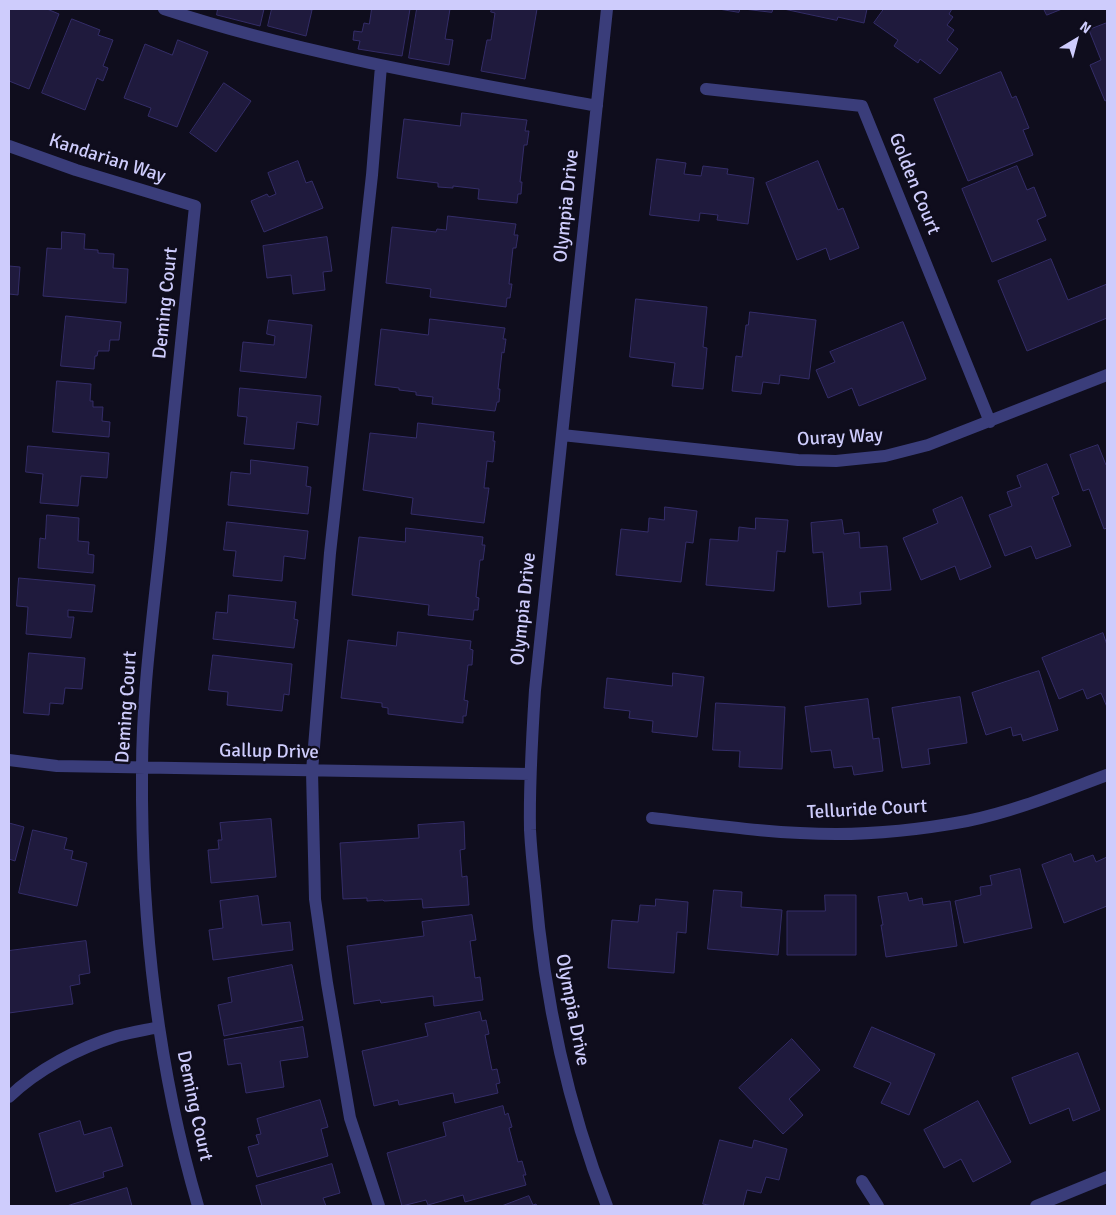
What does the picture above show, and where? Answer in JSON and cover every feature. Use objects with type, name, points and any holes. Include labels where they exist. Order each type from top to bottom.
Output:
[{"type":"street","points":[[164,9],[184,12],[213,25],[381,66],[597,106]]},
{"type":"street","name":"Olympia Drive","points":[[607,9],[535,690],[530,774],[531,835],[539,936],[552,1016],[570,1095],[594,1172],[607,1206]]},
{"type":"street","points":[[379,1206],[350,1118],[327,983],[315,899],[312,771],[330,553],[372,176],[381,66]]},
{"type":"street","name":"Golden Court","points":[[706,89],[862,106],[990,422]]},
{"type":"street","name":"Kandarian Way","points":[[9,146],[76,170],[195,206]]},
{"type":"street","name":"Deming Court","points":[[195,206],[145,687],[142,838],[148,927],[159,1027],[174,1109],[198,1206]]},
{"type":"street","name":"Ouray Way","points":[[562,435],[798,460],[836,461],[885,456],[928,446],[1107,375]]},
{"type":"street","name":"Gallup Drive","points":[[9,760],[57,766],[530,774]]},
{"type":"street","name":"Telluride Court","points":[[652,818],[770,831],[808,833],[836,834],[902,831],[968,820],[1032,804],[1107,774]]},
{"type":"street","points":[[9,1097],[47,1068],[79,1051],[117,1036],[159,1027]]},
{"type":"street","points":[[1036,1206],[1107,1177]]},
{"type":"street","points":[[862,1181],[878,1206]]},
{"type":"building","points":[[9,9],[47,9],[59,14],[29,89],[9,81]]},
{"type":"building","points":[[218,9],[264,9],[260,26],[217,15]]},
{"type":"building","points":[[272,9],[312,10],[306,36],[268,26]]},
{"type":"building","points":[[372,9],[410,9],[402,56],[358,49],[360,41],[353,40],[354,31],[362,32],[364,23],[369,24]]},
{"type":"building","points":[[417,9],[450,9],[445,39],[453,40],[449,65],[409,58]]},
{"type":"building","points":[[492,9],[537,9],[525,79],[481,71],[487,40],[491,40],[495,13],[491,12]]},
{"type":"building","points":[[719,9],[740,9],[739,12]]},
{"type":"building","points":[[744,9],[773,9],[772,12]]},
{"type":"building","points":[[784,9],[867,9],[864,23],[838,17],[837,20]]},
{"type":"building","points":[[884,9],[952,9],[949,14],[953,17],[947,25],[954,30],[947,40],[958,49],[940,74],[920,59],[918,63],[894,46],[898,40],[874,23]]},
{"type":"building","points":[[1044,9],[1062,9],[1047,15]]},
{"type":"building","points":[[72,19],[100,30],[98,35],[113,40],[103,66],[108,68],[103,81],[97,78],[85,110],[42,93]]},
{"type":"building","points":[[1107,23],[1107,100],[1105,101],[1090,65],[1101,60],[1089,30]]},
{"type":"building","points":[[178,40],[208,52],[177,127],[148,116],[151,108],[124,98],[145,44],[172,55]]},
{"type":"building","points":[[1001,72],[1012,98],[1016,96],[1029,128],[1023,130],[1033,155],[968,181],[934,99]]},
{"type":"building","points":[[224,83],[251,101],[216,152],[190,133]]},
{"type":"building","points":[[462,113],[527,120],[525,131],[529,131],[527,145],[524,145],[520,182],[522,182],[521,194],[518,194],[517,203],[478,199],[479,189],[453,186],[453,188],[438,187],[438,183],[397,178],[404,119],[460,126]]},
{"type":"building","points":[[657,159],[686,163],[684,174],[701,176],[703,166],[728,169],[727,174],[754,178],[748,224],[717,220],[718,215],[700,213],[699,221],[650,215]]},
{"type":"building","points":[[298,161],[306,183],[312,181],[323,208],[264,232],[251,201],[267,194],[269,197],[276,194],[268,173]]},
{"type":"building","points":[[818,161],[838,210],[843,208],[859,248],[830,260],[826,248],[797,260],[766,183]]},
{"type":"building","points":[[1017,166],[1027,190],[1034,187],[1046,216],[1037,220],[1046,240],[992,262],[962,189]]},
{"type":"building","points":[[448,216],[516,224],[514,235],[518,235],[516,248],[513,248],[509,284],[512,284],[510,298],[507,298],[506,307],[430,297],[431,289],[386,283],[392,227],[436,232],[437,229],[446,230]]},
{"type":"building","points":[[62,232],[85,234],[84,249],[98,250],[98,253],[114,254],[113,268],[128,269],[126,303],[43,296],[47,248],[61,249]]},
{"type":"building","points":[[327,237],[332,271],[323,272],[325,290],[293,294],[291,275],[267,278],[263,246]]},
{"type":"building","points":[[1051,259],[1068,300],[1107,284],[1107,318],[1027,351],[998,281]]},
{"type":"building","points":[[9,266],[20,267],[18,295],[9,294]]},
{"type":"building","points":[[636,299],[707,307],[703,347],[707,348],[703,389],[672,386],[675,363],[630,357]]},
{"type":"building","points":[[750,312],[816,320],[809,379],[780,375],[779,384],[763,382],[761,394],[732,391],[736,356],[742,357],[746,325],[748,325]]},
{"type":"building","points":[[66,316],[121,322],[119,340],[110,340],[109,351],[98,351],[97,356],[95,356],[94,369],[61,366]]},
{"type":"building","points":[[430,319],[505,328],[503,339],[506,339],[504,353],[502,352],[498,389],[500,389],[499,402],[497,402],[495,411],[432,404],[433,397],[416,395],[416,392],[399,390],[399,388],[375,385],[381,329],[428,335]]},
{"type":"building","points":[[269,320],[312,325],[306,378],[240,371],[243,342],[274,345],[275,336],[267,334]]},
{"type":"building","points":[[903,322],[926,379],[859,406],[852,388],[828,398],[816,370],[835,362],[830,352]]},
{"type":"building","points":[[57,381],[91,384],[90,401],[93,401],[93,407],[103,407],[102,421],[110,422],[109,437],[53,432]]},
{"type":"building","points":[[240,388],[321,396],[318,425],[297,422],[294,449],[244,444],[247,417],[238,416]]},
{"type":"building","points":[[418,423],[494,432],[493,462],[487,461],[484,488],[489,488],[484,523],[411,514],[413,498],[363,490],[370,433],[416,438]]},
{"type":"building","points":[[1098,445],[1107,464],[1107,528],[1104,529],[1089,489],[1083,491],[1070,455]]},
{"type":"building","points":[[28,446],[109,453],[107,478],[81,476],[78,506],[40,503],[43,474],[26,472]]},
{"type":"building","points":[[251,460],[308,467],[306,486],[311,487],[308,514],[228,505],[231,472],[250,474]]},
{"type":"building","points":[[1047,464],[1059,494],[1052,497],[1071,546],[1036,559],[1031,546],[1005,556],[989,515],[1012,506],[1007,492],[1021,487],[1017,476]]},
{"type":"building","points":[[962,497],[991,567],[960,580],[955,566],[921,580],[903,538],[938,523],[933,510]]},
{"type":"building","points":[[665,507],[697,511],[693,543],[686,542],[681,582],[616,575],[621,529],[648,532],[649,518],[664,520]]},
{"type":"building","points":[[47,515],[79,518],[78,541],[89,542],[88,554],[94,555],[93,573],[38,568],[40,538],[45,539]]},
{"type":"building","points":[[756,518],[788,520],[785,552],[777,551],[774,591],[706,585],[710,539],[738,541],[739,527],[755,529]]},
{"type":"building","points":[[842,520],[844,534],[859,532],[860,548],[887,546],[891,590],[860,592],[861,604],[828,607],[823,552],[813,553],[811,523]]},
{"type":"building","points":[[227,522],[308,531],[305,559],[284,556],[282,581],[233,576],[236,551],[224,550]]},
{"type":"building","points":[[406,528],[483,537],[482,545],[485,545],[483,560],[480,560],[476,597],[479,598],[478,610],[474,610],[473,620],[428,615],[429,605],[352,595],[359,537],[405,542]]},
{"type":"building","points":[[19,578],[95,585],[92,612],[68,610],[68,617],[74,617],[71,638],[26,634],[28,607],[17,606]]},
{"type":"building","points":[[229,595],[296,602],[294,619],[298,620],[294,648],[213,639],[216,612],[227,613]]},
{"type":"building","points":[[398,632],[471,641],[470,649],[473,650],[472,665],[468,665],[464,700],[468,701],[466,716],[463,716],[463,723],[388,714],[388,708],[382,707],[382,703],[341,698],[348,640],[396,646]]},
{"type":"building","points":[[1103,633],[1107,645],[1107,707],[1101,693],[1087,699],[1083,689],[1059,699],[1042,658]]},
{"type":"building","points":[[29,653],[85,658],[82,689],[65,688],[63,704],[50,703],[49,715],[24,713]]},
{"type":"building","points":[[213,655],[292,664],[289,695],[284,694],[282,711],[227,705],[228,692],[209,690]]},
{"type":"building","points":[[1039,671],[1058,730],[1023,741],[1021,734],[1013,736],[1011,727],[986,735],[972,693]]},
{"type":"building","points":[[673,673],[704,677],[697,737],[652,732],[653,721],[629,718],[630,711],[604,708],[607,678],[672,686]]},
{"type":"building","points":[[960,697],[967,743],[928,749],[930,764],[902,768],[892,708]]},
{"type":"building","points":[[868,699],[873,739],[879,738],[883,771],[854,775],[852,766],[834,768],[831,750],[811,752],[805,707]]},
{"type":"building","points":[[716,703],[785,707],[782,769],[739,767],[740,751],[713,750]]},
{"type":"building","points":[[271,819],[276,877],[211,883],[208,850],[219,849],[218,840],[222,840],[220,823]]},
{"type":"building","points":[[464,822],[465,849],[460,850],[462,877],[467,876],[469,905],[423,908],[422,899],[367,901],[367,898],[343,899],[340,843],[419,838],[418,825]]},
{"type":"building","points":[[9,823],[24,827],[15,861],[9,859]]},
{"type":"building","points":[[33,830],[67,838],[64,849],[73,851],[71,859],[87,863],[77,906],[19,893]]},
{"type":"building","points":[[1071,854],[1074,862],[1093,855],[1096,862],[1107,857],[1107,906],[1064,923],[1042,865]]},
{"type":"building","points":[[1020,869],[1032,928],[964,943],[955,901],[981,895],[980,887],[992,885],[990,876]]},
{"type":"building","points":[[714,890],[742,892],[741,907],[782,910],[778,955],[708,949]]},
{"type":"building","points":[[907,893],[909,901],[922,898],[923,905],[950,901],[957,946],[886,957],[878,897]]},
{"type":"building","points":[[825,895],[856,895],[856,955],[787,955],[787,911],[825,911]]},
{"type":"building","points":[[258,896],[262,925],[290,922],[293,950],[213,960],[209,930],[223,928],[220,901]]},
{"type":"building","points":[[656,899],[688,902],[686,933],[677,932],[674,973],[608,968],[612,920],[638,922],[640,905],[655,906]]},
{"type":"building","points":[[472,915],[476,940],[470,941],[475,978],[480,977],[483,1000],[434,1006],[433,996],[381,1003],[380,1000],[354,1004],[347,946],[424,936],[422,922]]},
{"type":"building","points":[[86,941],[90,973],[79,975],[80,984],[70,986],[73,1004],[9,1013],[9,951]]},
{"type":"building","points":[[292,965],[303,1020],[224,1036],[218,1005],[232,1002],[228,978]]},
{"type":"building","points":[[480,1012],[482,1021],[486,1020],[489,1034],[485,1035],[492,1070],[497,1069],[500,1083],[496,1084],[498,1093],[455,1103],[453,1093],[399,1105],[398,1100],[374,1106],[362,1051],[428,1036],[425,1024]]},
{"type":"building","points":[[303,1027],[308,1057],[280,1061],[284,1087],[246,1093],[241,1063],[228,1065],[224,1040]]},
{"type":"building","points":[[872,1027],[935,1054],[909,1115],[881,1103],[891,1083],[854,1067]]},
{"type":"building","points":[[792,1039],[820,1070],[789,1099],[803,1115],[783,1134],[739,1088]]},
{"type":"building","points":[[1078,1053],[1100,1110],[1073,1121],[1069,1108],[1030,1124],[1012,1078]]},
{"type":"building","points":[[320,1100],[328,1127],[321,1129],[328,1156],[257,1177],[248,1147],[259,1144],[256,1135],[261,1134],[257,1119]]},
{"type":"building","points":[[978,1101],[1011,1162],[973,1182],[961,1159],[944,1168],[924,1130]]},
{"type":"building","points":[[503,1106],[505,1115],[508,1113],[512,1127],[509,1128],[518,1162],[522,1161],[526,1175],[523,1175],[526,1185],[465,1202],[463,1195],[428,1205],[426,1200],[402,1206],[387,1153],[446,1136],[443,1123]]},
{"type":"building","points":[[80,1121],[84,1135],[111,1127],[123,1166],[103,1172],[104,1177],[56,1192],[39,1134]]},
{"type":"building","points":[[720,1140],[752,1148],[754,1140],[787,1149],[779,1180],[766,1177],[761,1193],[747,1190],[743,1206],[703,1204]]},
{"type":"building","points":[[332,1164],[340,1193],[323,1198],[326,1206],[262,1206],[256,1186]]},
{"type":"building","points":[[127,1188],[132,1206],[67,1206]]},
{"type":"building","points":[[529,1196],[533,1205],[536,1204],[537,1206],[502,1206]]}]
